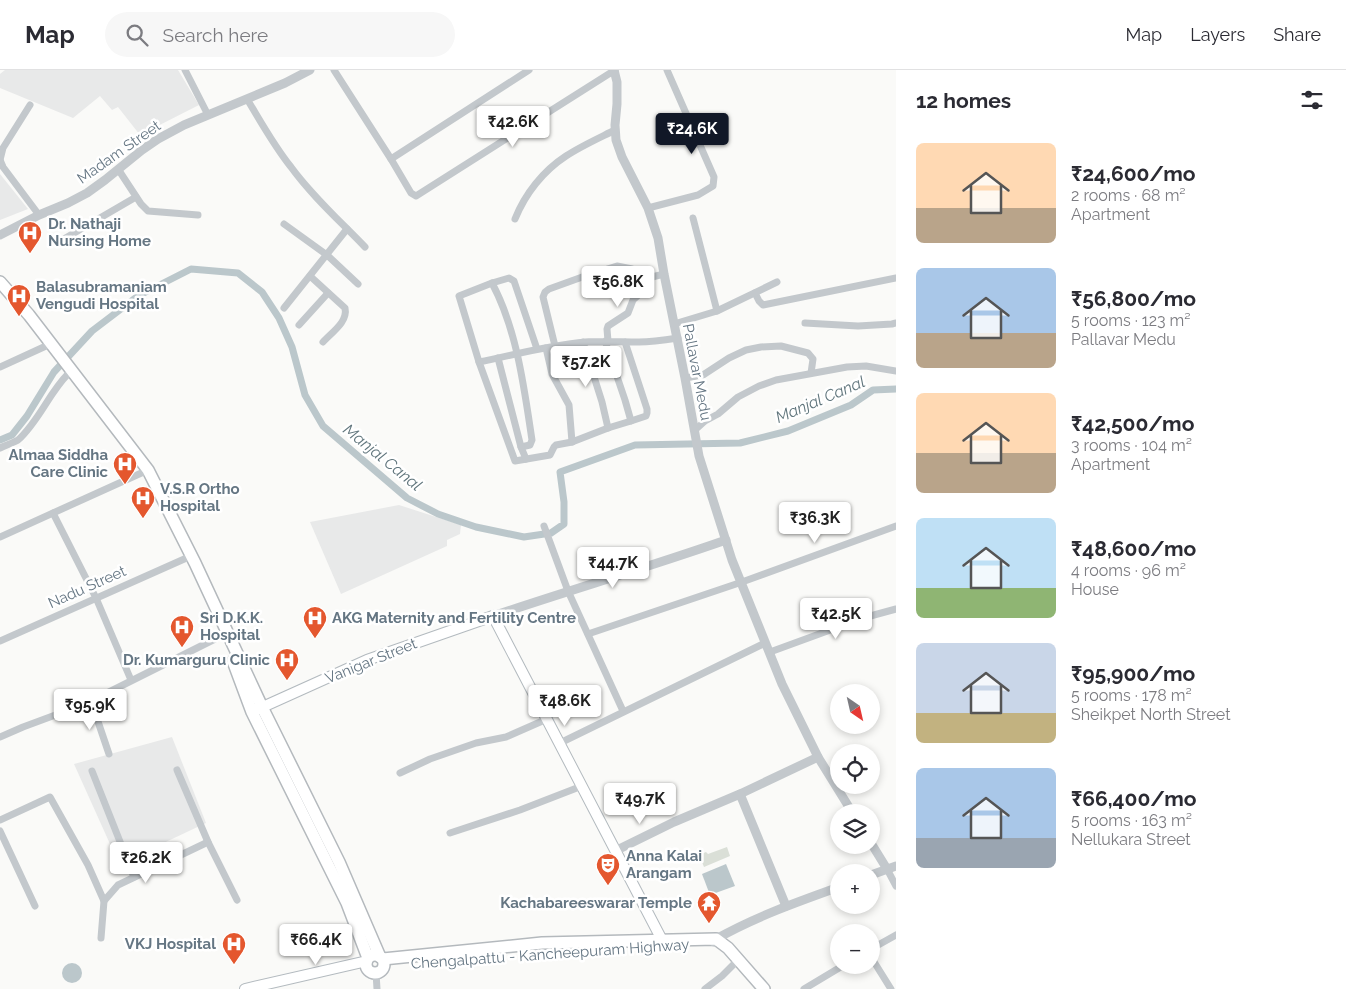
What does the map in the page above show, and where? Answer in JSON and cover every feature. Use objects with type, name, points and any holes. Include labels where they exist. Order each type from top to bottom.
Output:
[{"type":"highway","points":[[0,282],[29,315],[66,368],[145,471],[188,557],[257,710]]},
{"type":"highway","points":[[0,291],[66,368]]},
{"type":"highway","points":[[188,557],[232,660],[339,862],[375,963]]},
{"type":"highway","points":[[714,942],[720,941],[728,948],[764,989]]},
{"type":"highway","points":[[714,942],[757,989]]},
{"type":"highway","name":"Chengalpattu - Kancheepuram Highway","points":[[375,963],[532,951],[663,943],[714,942]]},
{"type":"main road","name":"Vanigar Street","points":[[257,710],[366,660],[493,616]]},
{"type":"main road","points":[[493,616],[663,943]]},
{"type":"main road","points":[[245,989],[375,963]]},
{"type":"main road","points":[[272,989],[375,963]]},
{"type":"street","points":[[185,70],[208,115]]},
{"type":"street","name":"Madam Street","points":[[0,236],[39,215],[87,193],[158,139],[184,125],[285,83],[310,70]]},
{"type":"street","points":[[334,70],[411,194],[416,196],[614,70]]},
{"type":"street","points":[[391,159],[529,70]]},
{"type":"street","name":"Pallavar Medu","points":[[614,70],[617,82],[616,140],[622,157],[648,208],[658,238],[695,430],[698,456],[732,560],[782,684],[818,757],[847,804]]},
{"type":"street","points":[[648,208],[698,195],[713,186],[714,177],[667,70]]},
{"type":"street","points":[[247,99],[273,143],[291,168],[365,247]]},
{"type":"street","points":[[30,105],[3,148],[0,160],[2,166],[39,215]]},
{"type":"street","points":[[515,219],[521,204],[542,176],[566,156],[615,130]]},
{"type":"street","points":[[118,169],[136,197],[148,211],[198,215]]},
{"type":"street","points":[[57,244],[136,197]]},
{"type":"street","points":[[693,218],[716,311]]},
{"type":"street","points":[[284,224],[327,255],[358,284]]},
{"type":"street","points":[[284,308],[347,229]]},
{"type":"street","points":[[555,346],[544,297],[545,292],[549,289],[617,266],[652,276],[664,274]]},
{"type":"street","points":[[310,276],[345,308],[345,320],[323,342]]},
{"type":"street","points":[[631,421],[606,341],[606,330],[608,326],[628,313],[633,300],[643,291],[652,276]]},
{"type":"street","points":[[537,349],[514,281],[509,278],[460,295],[458,298],[479,362],[515,462],[550,456],[556,445],[572,442],[646,416],[647,409],[626,342]]},
{"type":"street","points":[[754,293],[763,305],[896,278]]},
{"type":"street","points":[[674,324],[716,311],[777,282]]},
{"type":"street","points":[[492,283],[499,297],[518,353],[532,440],[530,445],[521,447]]},
{"type":"street","points":[[299,325],[328,293]]},
{"type":"street","points":[[805,323],[858,326],[896,323]]},
{"type":"street","points":[[479,362],[537,349],[583,342],[658,341],[678,338]]},
{"type":"street","points":[[583,342],[608,428]]},
{"type":"street","points":[[0,367],[46,346]]},
{"type":"street","points":[[685,378],[703,375],[729,358],[746,350],[781,346],[808,353],[813,359],[812,373]]},
{"type":"street","points":[[546,348],[552,374],[569,405],[572,442]]},
{"type":"street","points":[[498,358],[521,447],[526,459]]},
{"type":"street","points":[[695,430],[738,398],[759,386],[776,380],[847,367],[866,366],[896,371]]},
{"type":"street","points":[[0,448],[17,441],[36,419],[61,381],[66,368]]},
{"type":"street","points":[[0,537],[145,471]]},
{"type":"street","points":[[53,513],[96,598],[131,680]]},
{"type":"street","points":[[544,526],[568,591],[623,711]]},
{"type":"street","points":[[588,634],[742,582],[896,526]]},
{"type":"street","points":[[493,616],[726,540]]},
{"type":"street","name":"Nadu Street","points":[[0,641],[188,557]]},
{"type":"street","points":[[770,652],[863,618],[896,609]]},
{"type":"street","points":[[0,737],[91,700],[221,636]]},
{"type":"street","points":[[560,743],[765,643]]},
{"type":"street","points":[[91,700],[109,754]]},
{"type":"street","points":[[400,773],[430,759],[476,743],[506,736],[547,719]]},
{"type":"street","points":[[615,850],[818,757]]},
{"type":"street","points":[[176,770],[208,842],[237,900]]},
{"type":"street","points":[[92,771],[134,877]]},
{"type":"street","points":[[450,833],[520,810],[582,786]]},
{"type":"street","points":[[740,794],[786,906]]},
{"type":"street","points":[[0,820],[50,797],[88,865],[104,901],[101,938]]},
{"type":"street","points":[[0,831],[35,906]]},
{"type":"street","points":[[104,901],[118,885],[208,842]]},
{"type":"street","points":[[880,853],[892,867],[896,886]]},
{"type":"street","points":[[880,872],[892,867]]},
{"type":"street","points":[[714,942],[735,928],[830,889]]},
{"type":"street","points":[[728,948],[727,940],[735,928]]},
{"type":"street","points":[[880,944],[896,935]]},
{"type":"street","points":[[375,963],[376,989]]},
{"type":"street","points":[[705,989],[735,963]]},
{"type":"street","points":[[880,971],[891,989]]},
{"type":"street","points":[[804,989],[830,973]]},
{"type":"shaded area","points":[[5,70],[178,70],[199,105],[140,135],[118,107],[112,110],[100,96],[73,118],[0,88],[0,74]]},
{"type":"shaded area","points":[[0,174],[28,209],[0,220]]},
{"type":"shaded area","points":[[399,505],[461,525],[460,534],[447,540],[447,546],[341,594],[310,522]]},
{"type":"shaded area","points":[[172,737],[206,823],[119,864],[74,764]]},
{"type":"shaded area","points":[[727,847],[730,856],[704,867],[699,855],[706,852],[708,854]]},
{"type":"shaded area","points":[[726,864],[735,886],[710,895],[702,874]]},
{"type":"shaded area","points":[[68,963],[76,963],[82,969],[82,977],[76,983],[68,983],[62,977],[62,969]]},
{"type":"waterway","name":"Manjal Canal","points":[[0,440],[12,435],[27,416],[54,372],[92,331],[138,296],[191,269],[238,273],[262,292],[279,318],[292,347],[305,395],[323,426],[407,498],[438,514],[476,527],[524,537],[551,533],[564,524],[564,502],[560,472],[635,445],[740,443],[788,431],[851,405],[873,390],[896,389]]},
{"type":"place","name":"Dr. Nathaji Nursing Home","points":[[30,254]]},
{"type":"place","name":"Balasubramaniam Vengudi Hospital","points":[[19,317]]},
{"type":"place","name":"Almaa Siddha Care Clinic","points":[[125,485]]},
{"type":"place","name":"V.S.R Ortho Hospital","points":[[143,519]]},
{"type":"place","name":"AKG Maternity and Fertility Centre","points":[[315,639]]},
{"type":"place","name":"Sri D.K.K. Hospital","points":[[182,648]]},
{"type":"place","name":"Dr. Kumarguru Clinic","points":[[287,681]]},
{"type":"place","name":"Anna Kalai Arangam","points":[[608,886]]},
{"type":"place","name":"Kachabareeswarar Temple","points":[[709,924]]},
{"type":"place","name":"VKJ Hospital","points":[[234,965]]}]
